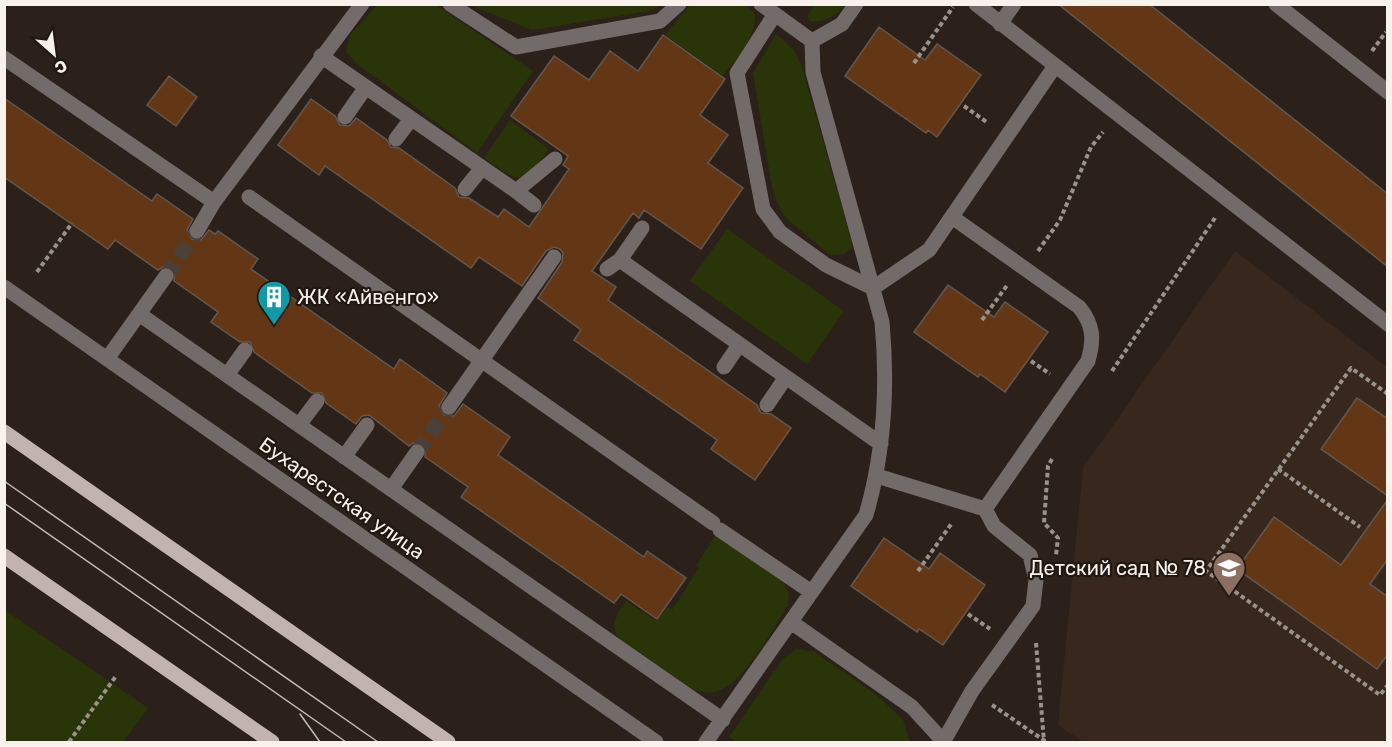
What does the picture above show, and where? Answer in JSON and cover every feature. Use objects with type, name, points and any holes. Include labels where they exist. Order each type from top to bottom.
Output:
[{"type":"main road","points":[[4,432],[448,742]]},
{"type":"main road","points":[[4,556],[272,742]]},
{"type":"street","points":[[197,231],[228,182],[362,4]]},
{"type":"street","points":[[450,4],[516,47],[660,21],[679,4]]},
{"type":"street","points":[[761,4],[812,41]]},
{"type":"street","points":[[812,41],[842,24],[856,4]]},
{"type":"street","points":[[976,4],[1388,324]]},
{"type":"street","points":[[1000,24],[1014,4]]},
{"type":"street","points":[[1276,4],[1388,92]]},
{"type":"street","points":[[775,14],[737,73],[763,209],[780,232],[826,265],[873,288]]},
{"type":"street","points":[[706,742],[791,622],[810,591],[866,515],[877,476],[881,444],[885,352],[882,322],[813,72],[812,41]]},
{"type":"street","points":[[321,56],[534,205]]},
{"type":"street","points":[[4,58],[214,202]]},
{"type":"street","points":[[873,288],[928,250],[1055,66]]},
{"type":"street","points":[[345,117],[366,87]]},
{"type":"street","points":[[396,139],[411,119]]},
{"type":"street","points":[[516,191],[555,159]]},
{"type":"street","points":[[465,189],[482,168]]},
{"type":"street","points":[[228,182],[810,591]]},
{"type":"street","points":[[952,217],[1080,307],[1089,318],[1092,331],[1093,344],[1088,361],[985,509]]},
{"type":"street","points":[[642,228],[613,265],[739,345],[881,444]]},
{"type":"street","points":[[449,407],[554,257]]},
{"type":"street","points":[[107,360],[166,276]]},
{"type":"street","name":"Бухарестская улица","points":[[4,287],[656,742]]},
{"type":"street","points":[[139,314],[723,720]]},
{"type":"street","points":[[724,367],[739,345]]},
{"type":"street","points":[[227,375],[245,350]]},
{"type":"street","points":[[767,405],[786,378]]},
{"type":"street","points":[[299,425],[317,400]]},
{"type":"street","points":[[344,457],[367,425]]},
{"type":"street","points":[[391,489],[417,452]]},
{"type":"street","points":[[791,622],[912,707],[943,742],[972,691],[1033,606],[1036,580],[1030,555],[994,526],[985,509],[877,476]]},
{"type":"path","points":[[914,63],[955,4]]},
{"type":"path","points":[[1035,255],[1060,220],[1091,147],[1105,129]]},
{"type":"path","points":[[1107,377],[1227,200]]},
{"type":"path","points":[[37,272],[72,223]]},
{"type":"path","points":[[982,320],[997,299]]},
{"type":"path","points":[[1388,394],[1351,368],[1206,571],[1380,695],[1388,685]]},
{"type":"path","points":[[1054,456],[1048,466],[1044,523],[1058,538],[1056,559]]},
{"type":"path","points":[[1278,469],[1360,527]]},
{"type":"path","points":[[918,571],[966,503]]},
{"type":"path","points":[[1035,637],[1046,742]]},
{"type":"path","points":[[69,742],[117,676]]},
{"type":"path","points":[[972,691],[1046,742]]},
{"type":"shaded area","name":"Детский сад № 78","points":[[1235,251],[1387,367],[1387,742],[1083,742],[1058,725],[1083,468]]},
{"type":"green space","points":[[377,5],[436,5],[533,71],[477,153],[356,63],[346,51],[350,35]]},
{"type":"green space","points":[[470,5],[661,5],[649,11],[532,30]]},
{"type":"green space","points":[[690,5],[746,5],[755,13],[755,22],[749,38],[723,76],[665,35]]},
{"type":"green space","points":[[814,5],[844,5],[830,18],[810,21],[807,16]]},
{"type":"green space","points":[[776,34],[794,50],[802,67],[852,243],[851,249],[844,254],[830,255],[786,218],[777,203],[771,182],[753,73]]},
{"type":"green space","points":[[510,120],[549,149],[532,170],[520,178],[506,173],[484,158]]},
{"type":"green space","points":[[727,229],[844,311],[807,364],[690,281]]},
{"type":"green space","points":[[715,536],[783,581],[789,595],[788,605],[748,666],[728,685],[709,693],[694,690],[619,638],[615,624],[626,601],[657,621],[667,607],[672,610],[699,568],[696,566]]},
{"type":"green space","points":[[5,610],[148,708],[123,742],[5,742]]},
{"type":"green space","points":[[796,649],[815,652],[878,696],[903,720],[910,742],[737,742],[729,737],[783,659]]},
{"type":"building","points":[[1058,4],[1149,4],[1388,194],[1388,267]]},
{"type":"building","points":[[879,27],[925,60],[937,44],[981,75],[937,137],[928,130],[926,133],[845,76]]},
{"type":"building","name":"ЖК «Айвенго»","points":[[663,35],[725,79],[700,115],[728,135],[708,163],[743,188],[701,249],[644,210],[639,218],[633,213],[592,271],[616,287],[608,300],[757,405],[761,413],[771,414],[791,428],[755,480],[711,449],[717,440],[574,340],[581,330],[538,298],[562,262],[563,253],[560,249],[554,247],[546,251],[522,286],[479,257],[471,268],[325,166],[319,175],[278,145],[311,99],[335,116],[340,125],[349,126],[356,118],[387,140],[391,147],[399,148],[455,188],[459,197],[469,198],[498,217],[504,209],[529,227],[569,169],[563,165],[568,156],[511,116],[554,56],[589,80],[610,51],[638,71]]},
{"type":"building","points":[[169,76],[197,97],[176,126],[147,105]]},
{"type":"building","points":[[4,98],[152,201],[157,194],[193,219],[187,230],[192,239],[201,240],[209,230],[215,234],[218,231],[258,259],[251,269],[394,369],[400,359],[439,387],[447,393],[439,406],[444,415],[454,416],[463,404],[510,437],[498,455],[644,557],[647,551],[686,578],[657,619],[621,594],[614,603],[461,497],[468,487],[425,457],[426,448],[422,444],[413,443],[409,446],[369,415],[362,416],[356,424],[326,403],[322,393],[312,393],[254,352],[250,342],[240,342],[211,322],[218,312],[174,281],[175,273],[171,268],[163,267],[158,270],[115,240],[108,249],[4,177]]},
{"type":"building","points":[[948,285],[994,317],[1005,302],[1048,332],[1005,392],[980,374],[978,377],[914,332]]},
{"type":"building","points":[[1357,398],[1388,419],[1388,496],[1321,449]]},
{"type":"building","points":[[1388,499],[1388,559],[1370,584],[1388,597],[1388,654],[1377,669],[1237,569],[1274,517],[1341,565]]},
{"type":"building","points":[[884,538],[929,569],[940,553],[985,585],[943,645],[919,629],[917,632],[851,586]]},
{"type":"tunnel","points":[[166,276],[197,231]]},
{"type":"tunnel","points":[[417,452],[449,407]]},
{"type":"tram line","points":[[4,481],[378,742]]},
{"type":"tram line","points":[[4,503],[346,742]]},
{"type":"tram line","points":[[300,714],[320,742]]},
{"type":"place","name":"ЖК «Айвенго»","points":[[274,326]]},
{"type":"place","name":"Детский сад № 78","points":[[1229,597]]}]
